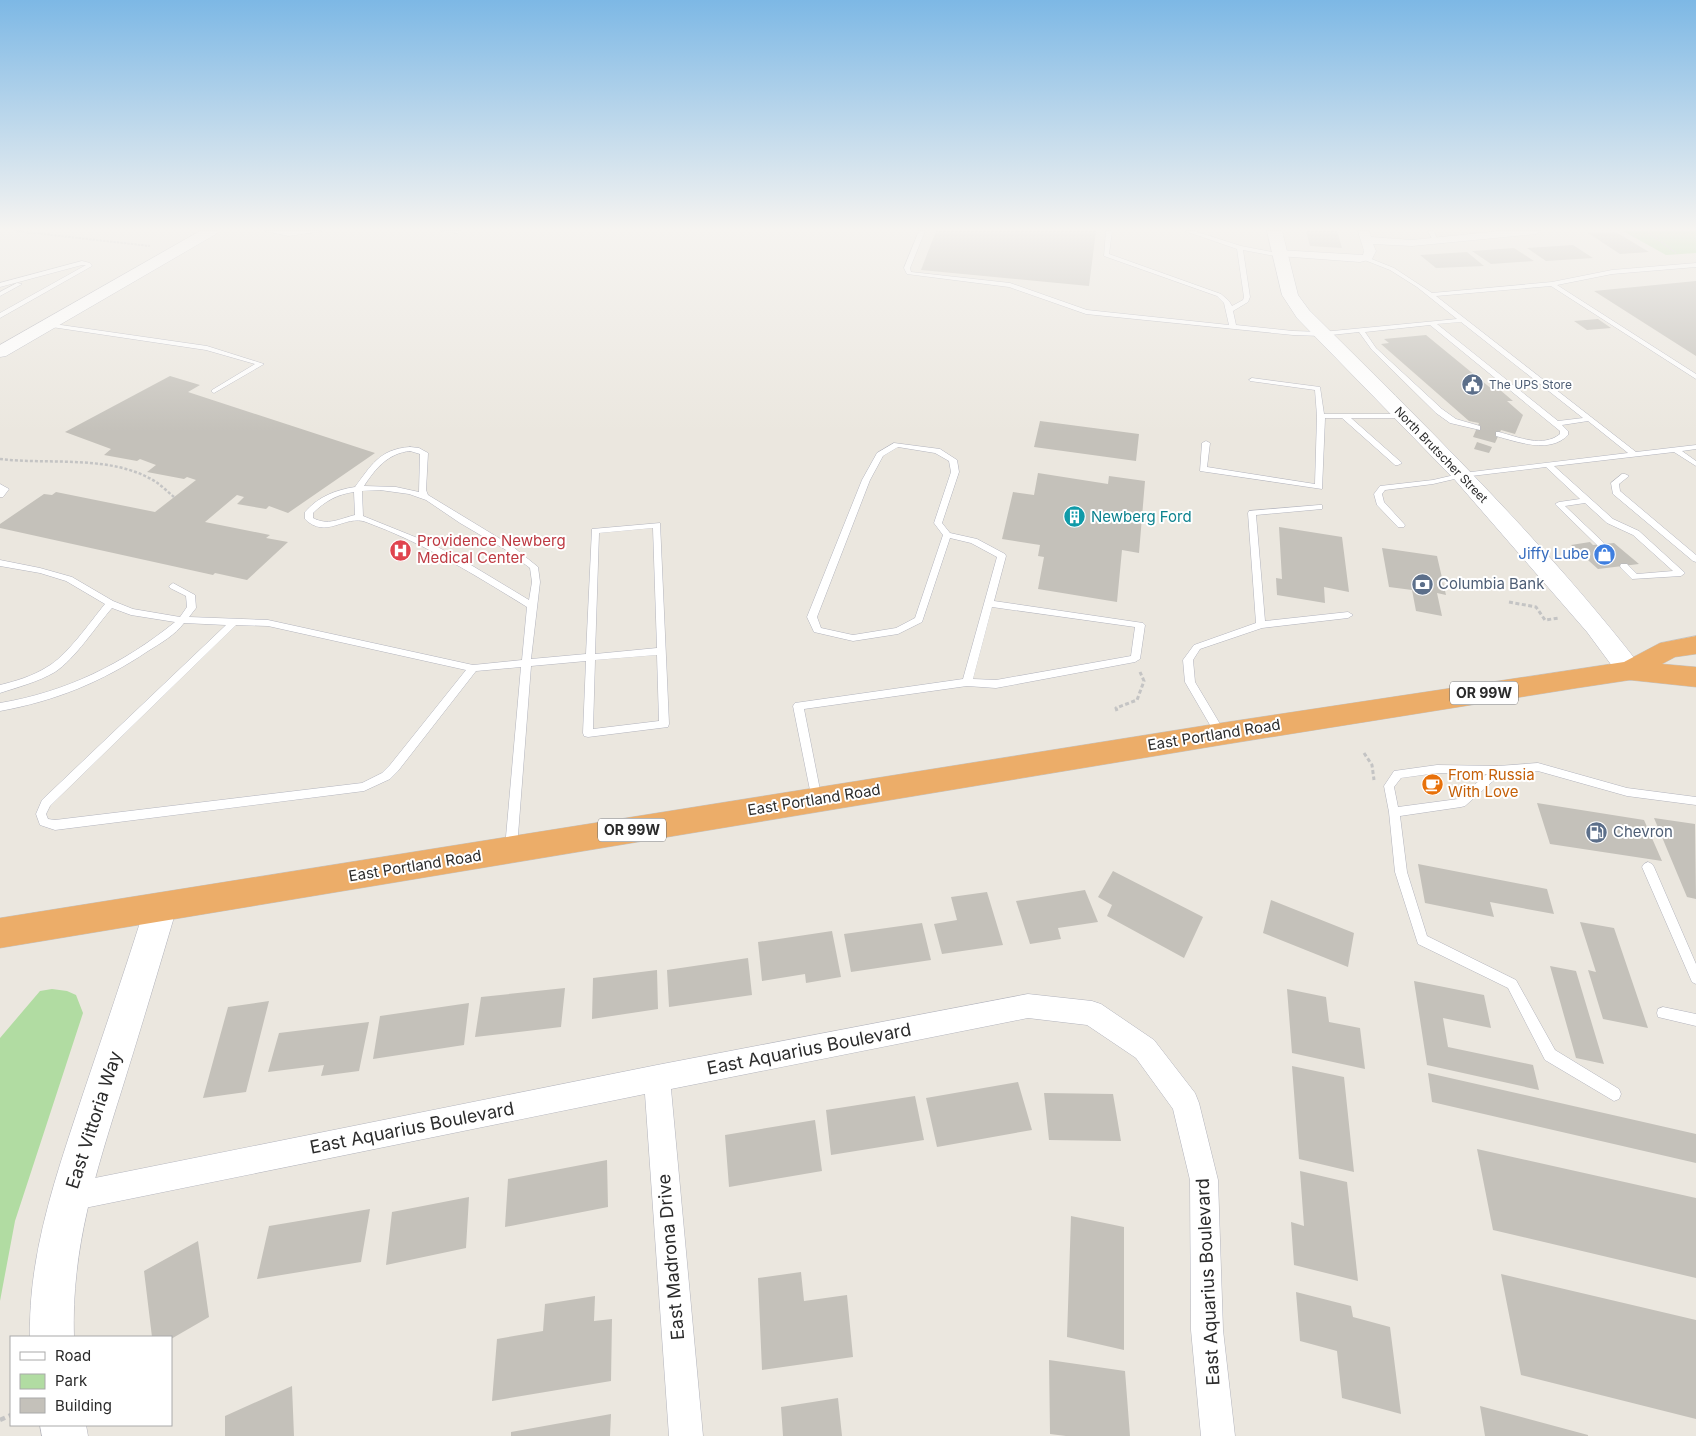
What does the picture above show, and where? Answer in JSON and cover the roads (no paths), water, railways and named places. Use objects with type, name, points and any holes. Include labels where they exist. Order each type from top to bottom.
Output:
[{"type":"highway","name":"East Portland Road","points":[[1630,671],[1669,649],[1696,645]]},
{"type":"highway","name":"East Portland Road","points":[[0,934],[1221,734],[1630,671],[1696,677]]},
{"type":"street","points":[[4,347],[94,298]]},
{"type":"street","name":"North Brutscher Street","points":[[1292,298],[1303,314],[1322,334],[1463,475],[1596,626],[1630,671]]},
{"type":"street","name":"East Vittoria Way","points":[[52,1336],[54,1290],[58,1257],[70,1198],[161,907]]},
{"type":"street","name":"East Aquarius Boulevard","points":[[70,1198],[656,1078],[1028,1006],[1092,1012],[1145,1049],[1184,1103],[1204,1180],[1207,1330],[1218,1436]]},
{"type":"street","name":"East Madrona Drive","points":[[656,1078],[686,1436]]},
{"type":"lane","points":[[0,316],[32,298]]},
{"type":"lane","points":[[1048,298],[1086,312],[1322,334],[1462,320]]},
{"type":"lane","points":[[1222,298],[1227,302],[1230,310],[1232,327]]},
{"type":"lane","points":[[1230,310],[1246,301],[1247,298]]},
{"type":"lane","points":[[1435,298],[1636,455]]},
{"type":"lane","points":[[1574,298],[1696,376]]},
{"type":"lane","points":[[1431,323],[1564,431],[1564,435],[1555,441],[1540,443],[1525,442],[1499,434]]},
{"type":"lane","points":[[47,325],[207,348],[261,364],[214,391]]},
{"type":"lane","points":[[1361,330],[1374,349],[1439,411],[1453,421],[1477,428]]},
{"type":"lane","points":[[1206,443],[1203,469],[1319,487],[1321,416],[1318,388],[1252,380]]},
{"type":"lane","points":[[1321,416],[1403,416]]},
{"type":"lane","points":[[1344,416],[1398,463]]},
{"type":"lane","points":[[1556,423],[1590,419]]},
{"type":"lane","points":[[947,535],[919,620],[898,632],[853,638],[817,630],[812,617],[866,480],[880,454],[898,445],[937,451],[953,460],[955,472],[938,523],[947,535],[974,541],[1002,556],[967,682]]},
{"type":"lane","points":[[1401,525],[1380,503],[1378,494],[1383,488],[1433,482],[1463,475],[1696,447]]},
{"type":"lane","points":[[360,518],[358,488],[368,476],[369,471],[399,450],[417,449],[424,453],[422,490],[425,496]]},
{"type":"lane","points":[[1676,450],[1696,464]]},
{"type":"lane","points":[[1548,465],[1610,521],[1636,533],[1681,573],[1635,577],[1624,566]]},
{"type":"lane","points":[[1625,476],[1614,483],[1616,492],[1696,559]]},
{"type":"lane","points":[[0,486],[5,489],[0,495]]},
{"type":"lane","points":[[511,850],[526,664],[536,582],[534,568],[425,496],[392,488],[358,488],[324,498],[314,504],[309,512],[310,519],[316,524],[342,523],[360,518],[440,550],[532,606]]},
{"type":"lane","points":[[1587,500],[1559,504],[1601,544]]},
{"type":"lane","points":[[1261,625],[1252,513],[1319,507]]},
{"type":"lane","points":[[657,525],[664,724],[588,733],[590,658],[595,531],[657,525]]},
{"type":"lane","points":[[0,563],[62,577],[78,583],[110,604],[150,616],[182,621],[268,623],[473,668],[662,651]]},
{"type":"lane","points":[[0,707],[39,699],[77,686],[106,673],[158,642],[182,621],[190,611],[192,601],[190,593],[173,586]]},
{"type":"lane","points":[[818,800],[798,706],[967,682],[996,684],[1135,659],[1140,625],[989,603]]},
{"type":"lane","points":[[0,688],[24,682],[52,669],[71,651],[110,604]]},
{"type":"lane","points":[[1221,734],[1190,682],[1188,660],[1197,647],[1261,625],[1348,615]]},
{"type":"lane","points":[[235,621],[46,803],[41,814],[44,822],[55,825],[364,787],[376,783],[394,768],[473,668]]},
{"type":"lane","points":[[1614,1094],[1550,1055],[1512,984],[1422,940],[1401,872],[1389,786],[1398,774],[1437,770],[1498,770],[1538,767],[1627,792],[1696,801]]},
{"type":"lane","points":[[1394,812],[1460,803],[1498,770]]},
{"type":"lane","points":[[1648,868],[1696,978]]},
{"type":"lane","points":[[1663,1013],[1696,1020]]},
{"type":"place","name":"The UPS Store","points":[[1473,385]]},
{"type":"place","name":"Newberg Ford","points":[[1075,517]]},
{"type":"place","name":"Providence Newberg Medical Center","points":[[401,550]]},
{"type":"place","name":"Jiffy Lube","points":[[1605,554]]},
{"type":"place","name":"Columbia Bank","points":[[1422,584]]},
{"type":"place","name":"From Russia With Love","points":[[1432,784]]},
{"type":"place","name":"Chevron","points":[[1597,832]]}]
